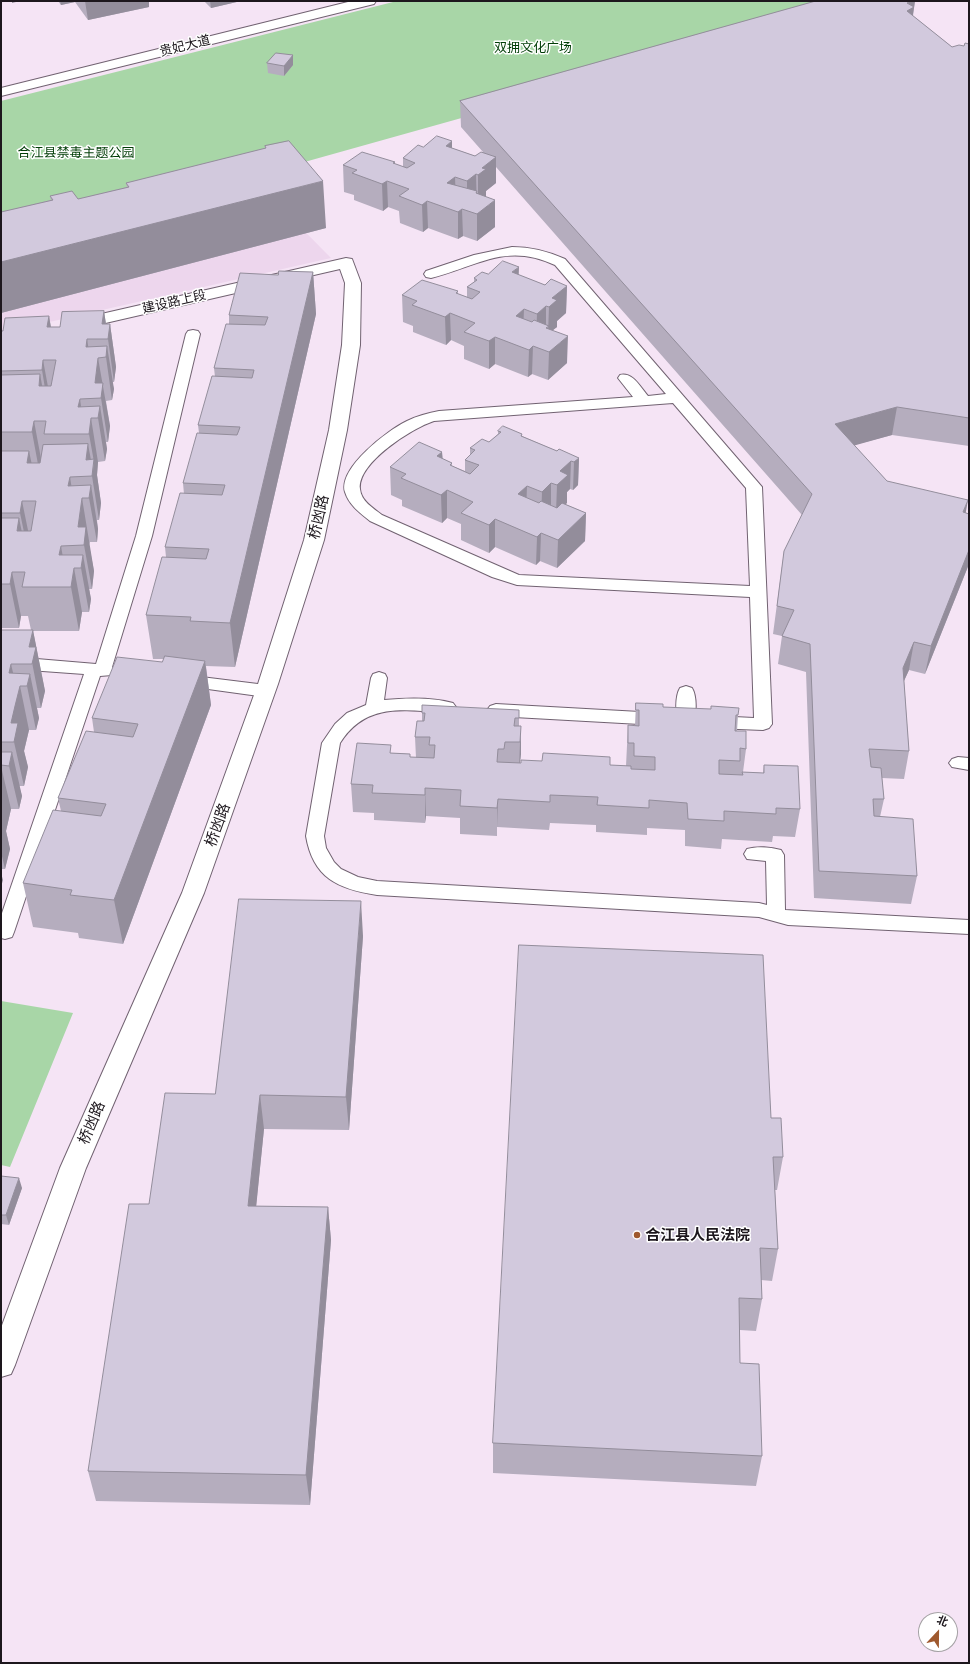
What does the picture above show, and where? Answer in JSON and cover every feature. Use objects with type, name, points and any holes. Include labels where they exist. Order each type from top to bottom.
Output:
[{"type":"street","name":"贵妃大道","points":[[1,92],[369,1]]},
{"type":"street","name":"建设路上段","points":[[62,328],[346,263]]},
{"type":"street","name":"桥凼路","points":[[1,1365],[73,1168],[193,893],[266,691],[314,540],[338,430],[351,344],[352,283],[346,263]]},
{"type":"lane","points":[[431,274],[497,252],[508,250],[533,252],[552,257],[566,268],[754,487],[763,724],[471,708],[389,705],[374,708],[359,713],[346,721],[337,732],[331,743],[315,836],[316,847],[320,858],[327,868],[337,876],[362,886],[377,888],[759,910],[788,918],[969,927]]},
{"type":"lane","points":[[5,932],[144,536],[193,334]]},
{"type":"lane","points":[[625,378],[644,400]]},
{"type":"lane","points":[[678,398],[439,415],[420,420],[405,427],[362,463],[354,474],[351,483],[352,492],[356,502],[364,511],[376,518],[498,573],[517,580],[758,592]]},
{"type":"lane","points":[[1,662],[70,667],[125,674]]},
{"type":"lane","points":[[374,708],[379,678]]},
{"type":"lane","points":[[172,679],[266,691]]},
{"type":"lane","points":[[686,692],[686,720]]},
{"type":"lane","points":[[753,854],[775,856],[776,914]]},
{"type":"shaded area","points":[[251,177],[331,258],[1,333],[1,244]]},
{"type":"green space","name":"合江县禁毒主题公园","points":[[397,1],[879,1],[251,177],[1,244],[1,101]]},
{"type":"green space","points":[[1,1001],[73,1013],[10,1167],[1,1165]]},
{"type":"building","points":[[816,1],[911,1],[907,3],[914,7],[907,11],[952,47],[959,45],[964,46],[965,43],[969,44],[969,418],[897,407],[835,424],[887,481],[968,500],[963,512],[969,514],[969,550],[931,646],[914,642],[903,668],[909,751],[869,749],[871,767],[881,768],[884,799],[873,799],[874,816],[913,819],[917,876],[819,871],[810,644],[782,636],[794,610],[777,606],[784,551],[812,494],[460,101]]},
{"type":"building","points":[[276,53],[293,55],[284,66],[267,63]]},
{"type":"building","points":[[437,136],[452,141],[446,146],[475,156],[481,152],[496,157],[482,168],[486,169],[467,181],[455,177],[447,183],[477,191],[476,193],[495,200],[477,214],[462,209],[458,212],[427,201],[422,205],[399,196],[409,189],[387,181],[382,184],[352,173],[357,170],[343,165],[362,152],[395,162],[393,163],[407,168],[415,163],[403,158],[418,145],[423,147]]},
{"type":"building","points":[[289,141],[323,181],[1,262],[1,212],[53,200],[50,196],[72,191],[78,199],[129,187],[126,183]]},
{"type":"building","points":[[503,261],[519,267],[512,272],[545,285],[551,279],[567,286],[552,298],[557,300],[549,307],[546,306],[537,314],[524,309],[516,316],[532,322],[534,320],[549,326],[546,328],[568,336],[549,352],[533,346],[529,350],[495,337],[489,341],[464,332],[475,323],[450,313],[445,317],[412,305],[417,301],[402,295],[422,280],[458,291],[456,293],[472,299],[480,292],[467,287],[477,280],[474,278],[482,272],[488,274]]},
{"type":"building","points":[[279,271],[313,272],[230,623],[190,621],[191,617],[146,615],[162,557],[206,559],[209,549],[165,547],[180,493],[222,495],[225,485],[183,483],[197,433],[237,435],[240,427],[198,425],[212,376],[252,378],[254,370],[214,368],[226,324],[265,325],[268,317],[229,315],[240,273],[278,275]]},
{"type":"building","points":[[104,311],[102,324],[110,324],[108,339],[87,339],[86,347],[107,346],[106,357],[98,358],[95,383],[103,383],[101,398],[80,399],[78,407],[100,406],[98,418],[91,418],[89,434],[44,434],[46,421],[34,421],[32,432],[1,432],[1,375],[40,374],[39,386],[51,386],[56,360],[43,360],[42,370],[1,371],[1,331],[3,331],[5,318],[49,316],[47,327],[60,327],[62,312]]},
{"type":"building","points":[[503,426],[522,434],[521,436],[557,451],[559,449],[579,458],[574,462],[571,461],[560,471],[568,475],[557,485],[551,483],[542,492],[527,486],[518,494],[539,503],[541,501],[557,508],[562,503],[586,513],[558,540],[541,533],[537,537],[495,519],[489,525],[461,513],[473,502],[447,490],[441,495],[401,478],[406,474],[390,467],[419,442],[442,452],[437,456],[452,463],[450,465],[470,474],[479,465],[465,460],[475,450],[470,448],[482,439],[489,442],[501,432],[498,431]]},
{"type":"building","points":[[88,444],[86,460],[94,459],[92,476],[70,477],[68,486],[91,485],[89,498],[82,498],[78,527],[86,527],[84,545],[61,546],[59,555],[83,555],[81,568],[74,568],[71,587],[22,587],[25,572],[12,572],[10,584],[1,584],[1,518],[19,518],[17,531],[31,531],[36,501],[22,501],[20,513],[1,513],[1,451],[29,451],[27,463],[40,463],[43,445]]},
{"type":"building","points":[[1,630],[33,630],[29,647],[36,647],[32,664],[11,664],[9,673],[30,674],[27,686],[20,686],[11,723],[18,723],[14,742],[1,742]]},
{"type":"building","points":[[165,656],[205,661],[114,900],[70,895],[72,890],[23,883],[53,810],[101,816],[106,804],[58,798],[86,731],[133,737],[138,724],[92,718],[117,657],[162,662]]},
{"type":"building","points":[[636,703],[663,704],[663,707],[711,709],[711,706],[739,708],[738,715],[736,715],[735,731],[746,731],[746,749],[740,748],[740,761],[719,760],[719,774],[743,775],[742,772],[764,773],[764,765],[798,766],[800,809],[776,808],[776,814],[724,811],[724,821],[688,819],[687,803],[649,800],[649,808],[597,805],[598,797],[550,795],[550,802],[498,799],[497,808],[460,806],[461,790],[425,788],[425,795],[372,793],[373,785],[351,784],[357,743],[391,745],[390,753],[410,754],[410,757],[434,758],[435,745],[429,745],[430,737],[415,737],[417,721],[424,721],[425,713],[422,713],[422,705],[519,710],[519,718],[515,718],[514,726],[521,726],[520,742],[505,742],[504,749],[498,749],[497,762],[521,763],[521,760],[542,761],[543,753],[610,757],[610,765],[631,766],[631,769],[655,770],[655,757],[634,756],[634,743],[628,743],[628,725],[639,726],[639,710],[636,710]]},
{"type":"building","points":[[1,752],[12,752],[9,766],[1,765]]},
{"type":"building","points":[[239,899],[361,901],[346,1097],[260,1095],[248,1206],[328,1207],[306,1475],[88,1471],[129,1204],[149,1204],[165,1093],[215,1094]]},
{"type":"building","name":"合江县人民法院","points":[[519,945],[763,955],[771,1118],[781,1118],[783,1157],[773,1157],[778,1249],[760,1248],[762,1299],[739,1298],[740,1363],[759,1364],[762,1456],[493,1443]]},
{"type":"building","points":[[1,1176],[19,1178],[6,1215],[1,1215]]},
{"type":"place","name":"合江县人民法院","points":[[637,1235]]},
{"type":"park label","name":"双拥文化广场","points":[[533,48]]}]
